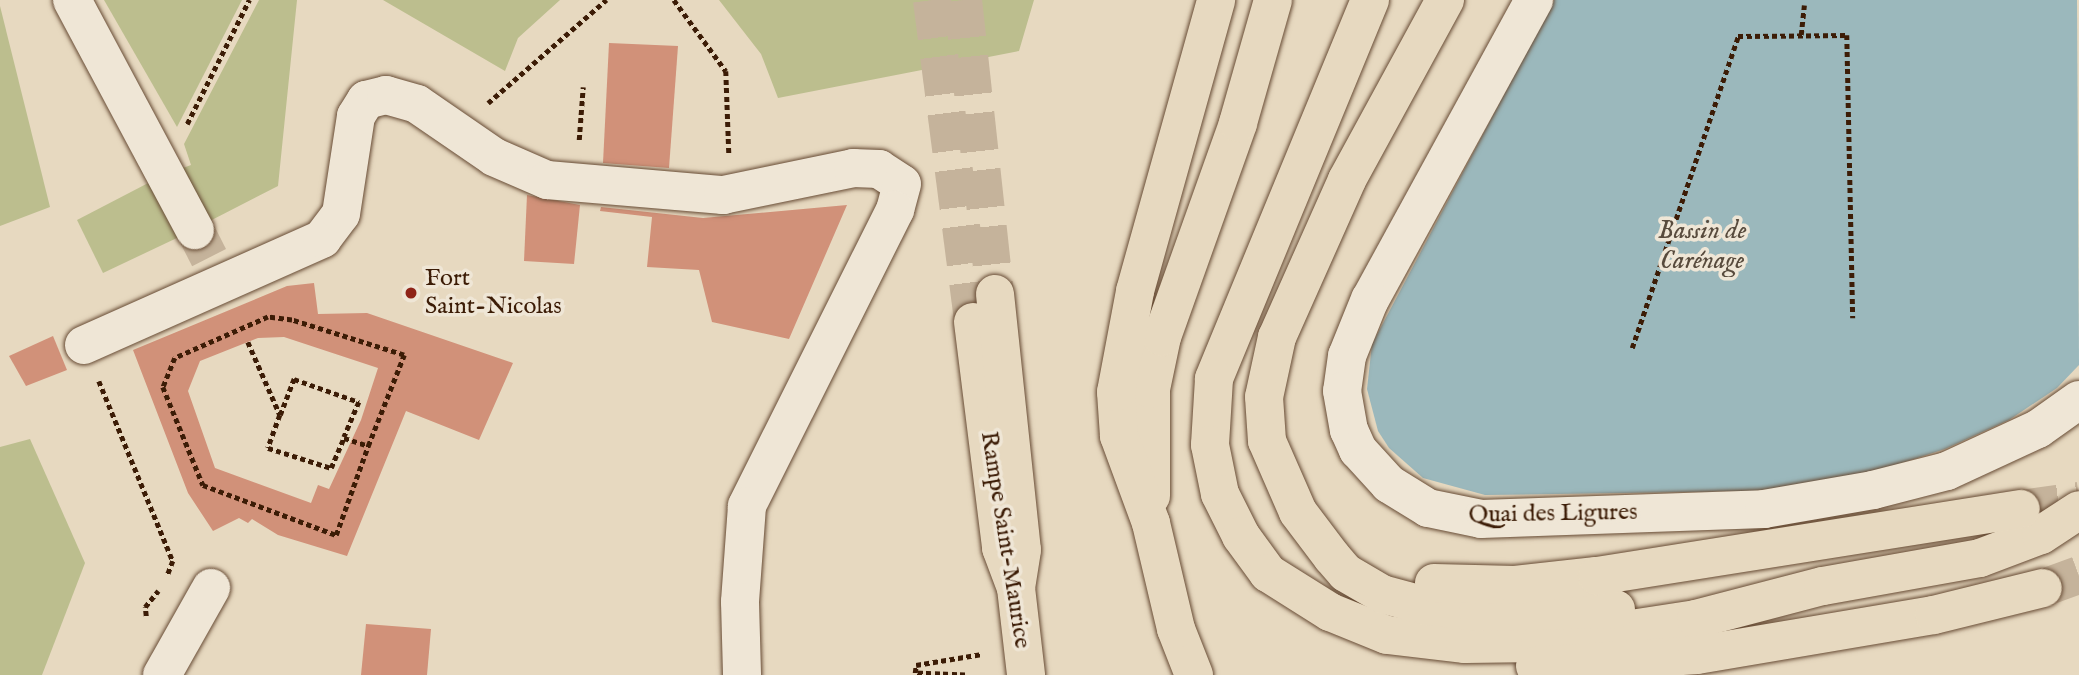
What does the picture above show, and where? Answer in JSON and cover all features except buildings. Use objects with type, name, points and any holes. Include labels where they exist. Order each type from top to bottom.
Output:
[{"type":"main road","points":[[1194,675],[1176,629],[1151,523],[1119,436],[1116,392],[1135,292],[1216,0]]},
{"type":"main road","points":[[1238,123],[1273,0]]},
{"type":"main road","points":[[1151,523],[1150,401],[1156,363],[1182,272],[1238,123],[1294,0]]},
{"type":"main road","points":[[1370,0],[1222,351],[1210,407],[1214,471],[1229,514],[1268,573],[1315,625],[1353,647],[1401,660],[1469,667],[1697,655],[1934,615],[2043,588]]},
{"type":"main road","points":[[1445,0],[1347,180],[1297,288],[1268,366],[1267,441],[1297,512],[1346,573],[1382,594],[1426,607],[1563,612],[1622,609],[1741,589],[1823,586]]},
{"type":"main road","points":[[1222,351],[1347,180]]},
{"type":"main road","name":"Rampe Saint-Maurice","points":[[984,308],[1022,550],[1016,588],[1013,661]]},
{"type":"main road","points":[[1297,512],[1368,563],[1412,580],[1468,586],[1515,585],[1687,564],[2021,509]]},
{"type":"main road","points":[[1268,573],[1330,612],[1387,635],[1501,645],[1696,620],[1823,586],[1980,558],[2041,535],[2079,510]]},
{"type":"main road","points":[[1176,629],[1220,675]]},
{"type":"lane","points":[[72,0],[164,169],[208,257]]},
{"type":"lane","name":"Quai des Ligures","points":[[1534,0],[1370,299],[1347,356],[1342,391],[1349,430],[1359,450],[1389,484],[1428,508],[1481,519],[1764,509],[1873,490],[1947,471],[2038,429],[2079,400]]},
{"type":"lane","points":[[84,345],[208,257],[322,239],[341,214],[356,116],[366,100],[386,95],[417,104],[494,157],[547,180],[731,193],[853,168],[879,169],[902,184],[895,210],[747,506],[740,602],[743,675]]},
{"type":"lane","points":[[163,675],[211,588]]},
{"type":"path","points":[[164,169],[249,0]]},
{"type":"path","points":[[472,142],[487,104],[606,0]]},
{"type":"path","points":[[674,0],[726,71],[731,193]]},
{"type":"path","points":[[1801,35],[1804,5]]},
{"type":"path","points":[[1632,348],[1738,36],[1847,34],[1853,318]]},
{"type":"path","points":[[575,183],[583,86]]},
{"type":"path","points":[[268,317],[292,320],[404,355],[368,446],[336,535],[202,485],[163,387],[175,358],[268,317]]},
{"type":"path","points":[[247,342],[280,415]]},
{"type":"path","points":[[84,345],[173,561],[163,585],[145,607]]},
{"type":"path","points":[[294,379],[359,402],[331,468],[268,449],[280,415],[294,379]]},
{"type":"path","points":[[344,438],[368,446]]},
{"type":"path","points":[[965,675],[915,673],[916,665],[1013,661]]},
{"type":"green space","points":[[104,0],[242,0],[177,127]]},
{"type":"green space","points":[[259,0],[297,0],[278,186],[204,224],[175,171],[191,165],[184,144]]},
{"type":"green space","points":[[383,0],[560,0],[518,38],[505,71]]},
{"type":"green space","points":[[719,0],[1034,0],[1019,51],[778,98],[761,54]]},
{"type":"green space","points":[[0,6],[50,207],[0,226]]},
{"type":"green space","points":[[154,180],[179,237],[103,273],[77,220]]},
{"type":"green space","points":[[30,439],[85,563],[42,675],[0,675],[0,447]]},
{"type":"water","name":"Bassin de Carénage","points":[[1554,0],[2077,0],[2079,365],[2057,388],[2009,420],[1945,449],[1871,473],[1756,491],[1485,495],[1423,478],[1389,448],[1378,431],[1367,389],[1372,344]]},
{"type":"tunnel","points":[[932,0],[973,322]]},
{"type":"tunnel","points":[[963,0],[995,294]]},
{"type":"tunnel","points":[[195,230],[209,258]]},
{"type":"tunnel","points":[[2021,509],[2079,501]]},
{"type":"tunnel","points":[[2043,588],[2079,575]]},
{"type":"place","name":"Fort Saint-Nicolas","points":[[411,293]]}]
